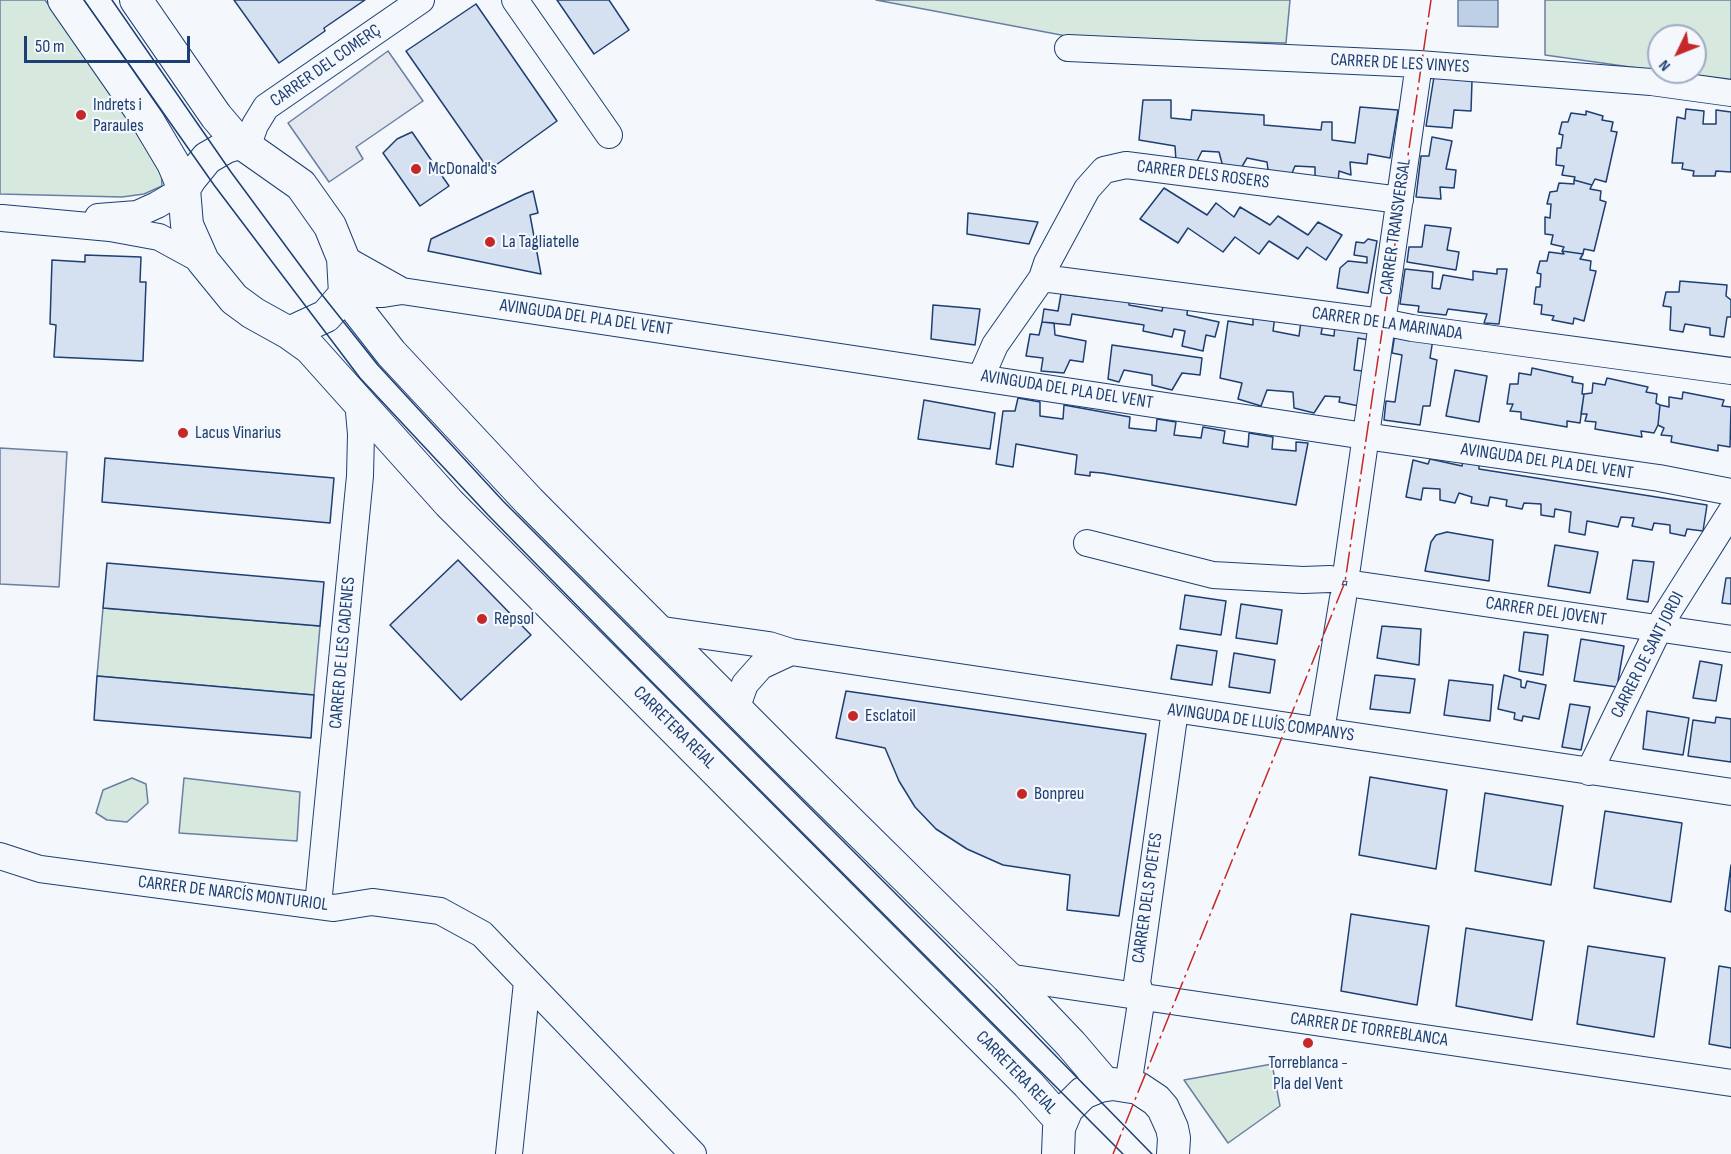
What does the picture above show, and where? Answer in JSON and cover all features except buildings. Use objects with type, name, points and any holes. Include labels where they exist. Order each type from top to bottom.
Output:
[{"type":"main road","name":"CARRETERA REIAL","points":[[64,0],[148,121],[173,163],[184,189],[187,225],[203,261],[234,299],[252,313],[289,333],[310,348],[449,503],[1028,1084],[1061,1120]]},
{"type":"main road","points":[[136,0],[216,116],[243,145],[301,185],[330,226],[343,258],[345,294],[376,335],[529,501],[736,710],[1007,977],[1071,1044],[1117,1085],[1148,1094],[1163,1108],[1172,1128],[1176,1152]]},
{"type":"main road","points":[[184,189],[189,179],[207,158],[226,147],[243,145]]},
{"type":"main road","points":[[289,333],[326,316],[345,294]]},
{"type":"main road","name":"CARRETERA REIAL","points":[[1058,1154],[1061,1120],[1067,1109],[1077,1098],[1090,1090],[1117,1085]]},
{"type":"street","name":"CARRER DEL COMERÇ","points":[[243,145],[266,107],[421,0]]},
{"type":"street","points":[[515,0],[609,135]]},
{"type":"street","name":"CARRER DE LES VINYES","points":[[1068,48],[1419,64],[1651,82],[1731,93]]},
{"type":"street","name":"CARRER TRANSVERSAL","points":[[1321,731],[1345,582],[1419,64]]},
{"type":"street","name":"CARRER DELS ROSERS","points":[[981,377],[995,345],[1042,278],[1047,263],[1087,189],[1104,170],[1126,165],[1400,200]]},
{"type":"street","points":[[1,218],[110,217],[137,214],[184,189]]},
{"type":"street","points":[[1,218],[110,228],[159,237],[203,261]]},
{"type":"street","name":"AVINGUDA DEL PLA DEL VENT","points":[[343,258],[392,292]]},
{"type":"street","name":"CARRER DE LA MARINADA","points":[[1042,278],[1383,322],[1412,328],[1731,371]]},
{"type":"street","points":[[376,335],[375,311],[392,292]]},
{"type":"street","name":"AVINGUDA DEL PLA DEL VENT","points":[[345,294],[392,292],[1659,478],[1731,492]]},
{"type":"street","name":"CARRER DE LES CADENES","points":[[318,905],[360,476],[361,434],[358,401]]},
{"type":"street","name":"CARRER DE SANT JORDI","points":[[1589,772],[1659,628],[1731,512]]},
{"type":"street","name":"CARRER DEL JOVENT","points":[[1088,543],[1213,575],[1345,582],[1731,639]]},
{"type":"street","name":"AVINGUDA DE LLUÍS COMPANYS","points":[[656,629],[768,645],[791,652],[1731,792]]},
{"type":"street","points":[[736,710],[745,684],[761,666],[791,652]]},
{"type":"street","name":"CARRER DELS POETES","points":[[1117,1085],[1142,997],[1137,983],[1175,710]]},
{"type":"street","name":"CARRER DE NARCÍS MONTURIOL","points":[[0,856],[40,869],[334,908],[372,902],[440,910],[482,934],[693,1154]]},
{"type":"street","points":[[0,876],[40,869]]},
{"type":"street","name":"CARRER DE TORREBLANCA","points":[[1007,977],[1731,1083]]},
{"type":"street","points":[[510,1154],[526,981]]},
{"type":"shaded area","points":[[0,0],[45,0],[148,142],[161,164],[162,186],[144,194],[122,197],[0,194]]},
{"type":"shaded area","points":[[876,0],[1290,0],[1286,43],[1077,38]]},
{"type":"shaded area","points":[[1545,0],[1731,0],[1731,81],[1707,78],[1707,24],[1647,24],[1647,69],[1545,55]]},
{"type":"shaded area","points":[[388,51],[423,101],[356,147],[363,159],[329,182],[288,123]]},
{"type":"shaded area","points":[[0,448],[67,452],[59,587],[0,584]]},
{"type":"shaded area","points":[[103,608],[320,626],[314,695],[97,676]]},
{"type":"shaded area","points":[[132,778],[146,784],[148,803],[127,822],[107,820],[96,813],[103,790]]},
{"type":"shaded area","points":[[184,778],[300,792],[297,841],[179,833]]},
{"type":"shaded area","points":[[1272,1064],[1280,1106],[1228,1143],[1184,1080]]},
{"type":"water","points":[[1458,0],[1498,0],[1498,27],[1458,26]]},
{"type":"tram line","points":[[84,0],[214,185],[360,378],[488,515],[651,681],[1123,1154]]},
{"type":"tram line","points":[[112,0],[231,172],[319,291],[377,364],[503,501],[947,945],[1152,1154]]},
{"type":"power","points":[[1113,1154],[1345,582],[1431,0]]},
{"type":"place","name":"Indrets i Paraules","points":[[81,115]]},
{"type":"place","name":"McDonald's","points":[[416,169]]},
{"type":"place","name":"La Tagliatelle","points":[[490,242]]},
{"type":"place","name":"Lacus Vinarius","points":[[183,433]]},
{"type":"place","name":"Repsol","points":[[482,619]]},
{"type":"place","name":"Esclatoil","points":[[853,716]]},
{"type":"place","name":"Bonpreu","points":[[1022,794]]},
{"type":"place","name":"Torreblanca - Pla del Vent","points":[[1308,1043]]}]
